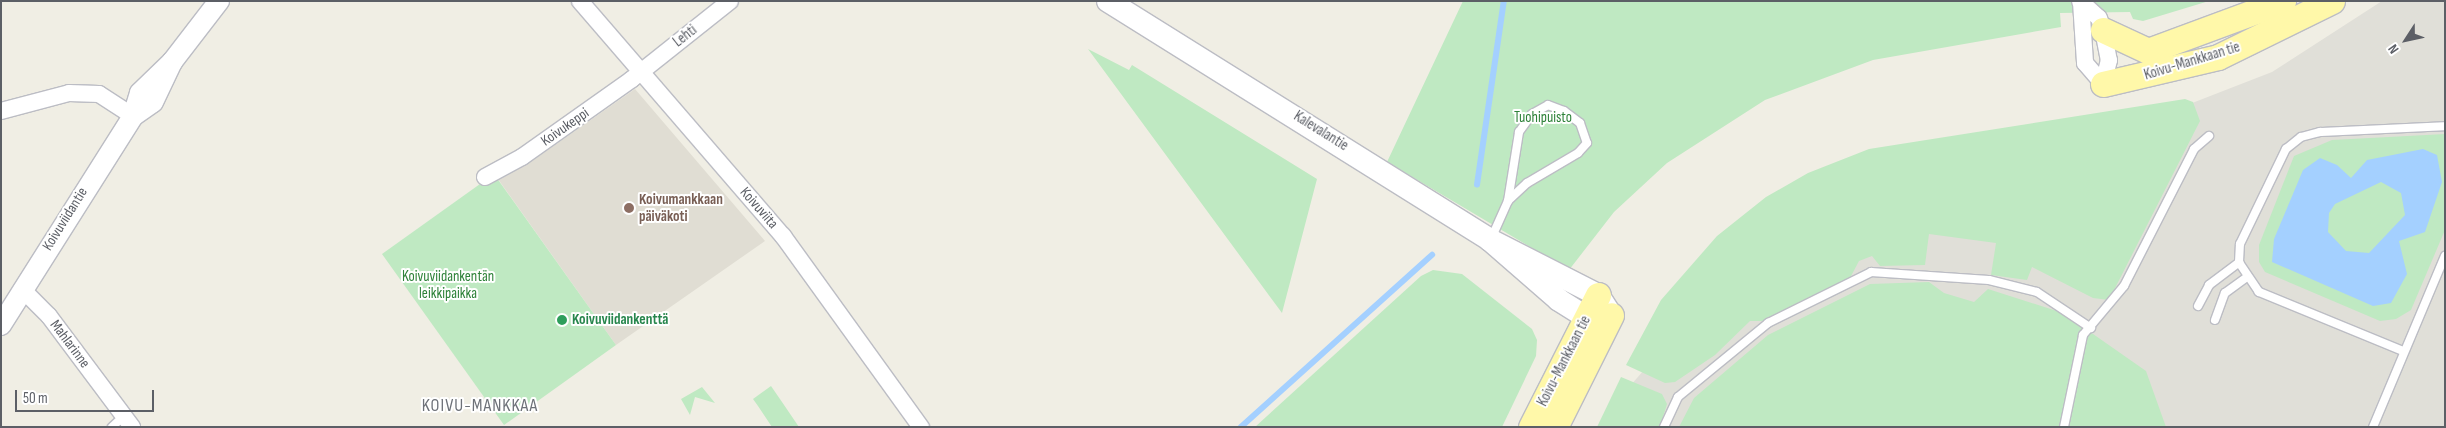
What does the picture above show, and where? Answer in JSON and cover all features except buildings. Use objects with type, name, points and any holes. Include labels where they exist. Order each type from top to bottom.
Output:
[{"type":"main road","name":"Kalevalantie","points":[[1108,1],[1150,24],[1598,309]]},
{"type":"main road","name":"Kalevalantie","points":[[1130,1],[1150,24]]},
{"type":"main road","name":"Koivu-Mankkaan tie","points":[[2103,30],[2148,51],[2283,1]]},
{"type":"main road","name":"Koivu-Mankkaan tie","points":[[2103,84],[2218,57],[2332,1]]},
{"type":"main road","name":"Koivu-Mankkaan tie","points":[[1532,427],[1598,309]]},
{"type":"main road","name":"Koivu-Mankkaan tie","points":[[1555,427],[1598,309]]},
{"type":"street","name":"Koivuviidantie","points":[[1,326],[22,289],[133,116],[140,93],[172,62],[219,1]]},
{"type":"street","name":"Koivuviita","points":[[580,1],[784,236],[921,427]]},
{"type":"street","name":"Lehti","points":[[641,71],[730,1]]},
{"type":"street","points":[[2081,2],[2086,64],[2103,84]]},
{"type":"street","points":[[2081,2],[2099,18],[2103,30],[2109,60],[2103,84]]},
{"type":"street","name":"Koivukeppi","points":[[485,177],[522,157],[641,71]]},
{"type":"street","points":[[1,111],[69,93],[89,93],[105,96],[133,116]]},
{"type":"street","name":"Mahlarinne","points":[[22,289],[49,316],[123,423]]},
{"type":"lane","points":[[1490,240],[1508,201],[1519,132],[1532,114],[1548,105],[1564,110],[1580,123],[1587,143],[1578,153],[1526,183],[1508,201]]},
{"type":"lane","points":[[2403,351],[2259,292],[2247,277],[2239,262],[2240,244],[2286,149],[2301,137],[2320,132],[2445,126]]},
{"type":"lane","points":[[2064,427],[2083,335],[2091,328],[2124,286],[2194,149],[2209,136]]},
{"type":"lane","points":[[2373,427],[2403,351],[2445,256]]},
{"type":"lane","points":[[2198,306],[2209,285],[2239,262]]},
{"type":"lane","points":[[1664,427],[1678,397],[1768,323],[1871,272],[1989,280],[2037,292],[2091,328]]},
{"type":"lane","points":[[2214,320],[2226,293],[2247,277]]},
{"type":"shaded area","points":[[2382,1],[2445,1],[2445,427],[1609,427],[1630,386],[1672,338],[2169,112],[2272,72]]},
{"type":"shaded area","name":"Koivumankkaan päiväkoti","points":[[635,89],[765,241],[616,345],[498,179],[535,159]]},
{"type":"green space","name":"Tuohipuisto","points":[[1463,1],[2209,1],[2143,21],[2133,19],[2130,12],[2060,13],[2061,27],[1873,60],[1765,100],[1667,163],[1614,212],[1569,270],[1387,162]]},
{"type":"green space","points":[[1088,49],[1129,70],[1132,65],[1317,179],[1282,313]]},
{"type":"green space","points":[[2185,99],[2193,102],[2200,121],[2109,300],[2093,298],[2032,267],[2027,280],[1991,275],[1996,243],[1929,234],[1925,265],[1880,266],[1872,256],[1859,261],[1850,278],[1765,321],[1750,321],[1715,355],[1675,382],[1665,383],[1626,365],[1661,300],[1717,236],[1766,197],[1808,173],[1869,149]]},
{"type":"green space","points":[[2445,134],[2445,230],[2411,310],[2396,319],[2380,321],[2265,272],[2259,262],[2259,245],[2294,156],[2332,140]]},
{"type":"green space","name":"Koivuviidankenttä","points":[[494,174],[616,345],[504,425],[382,254]]},
{"type":"green space","points":[[1433,270],[1462,274],[1532,329],[1537,340],[1536,356],[1502,427],[1255,427],[1421,276]]},
{"type":"green space","points":[[1929,282],[1944,293],[1974,302],[1988,289],[2063,313],[2146,371],[2166,427],[1679,427],[1694,398],[1768,335],[1870,284]]},
{"type":"green space","points":[[1621,377],[1662,394],[1667,404],[1660,427],[1597,427]]},
{"type":"green space","points":[[771,386],[799,427],[772,427],[753,399]]},
{"type":"green space","points":[[702,387],[715,403],[695,397],[690,415],[681,399]]},
{"type":"water","points":[[2423,149],[2437,155],[2442,182],[2425,232],[2399,241],[2407,274],[2391,303],[2373,306],[2272,262],[2274,239],[2303,170],[2320,158],[2337,165],[2351,178],[2367,160]],"holes":[[[2381,182],[2401,193],[2405,215],[2369,253],[2346,251],[2328,232],[2329,213],[2335,204]]]},
{"type":"waterway","points":[[1477,185],[1504,1]]},
{"type":"waterway","points":[[1241,427],[1432,255]]},
{"type":"place","name":"Koivumankkaan päiväkoti","points":[[629,208]]},
{"type":"place","name":"Koivuviidankenttä","points":[[562,320]]},
{"type":"district","name":"KOIVU-MANKKAA","points":[[480,406]]},
{"type":"park label","name":"Koivuviidankentän leikkipaikka","points":[[448,284]]}]
